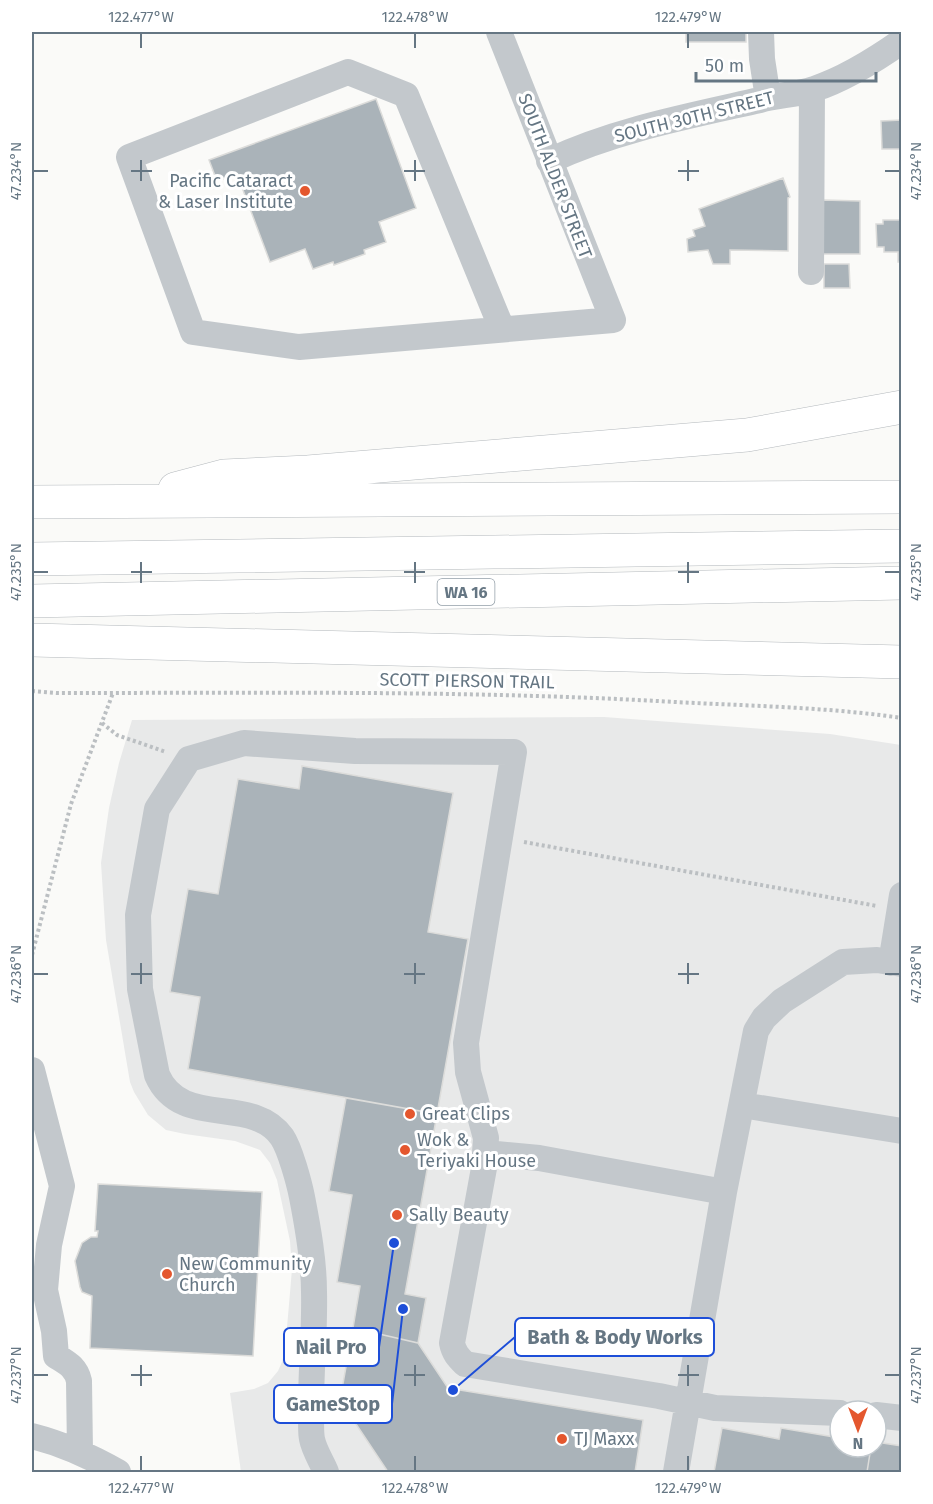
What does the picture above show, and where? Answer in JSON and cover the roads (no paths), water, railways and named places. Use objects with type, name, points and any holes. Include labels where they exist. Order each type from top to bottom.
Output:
[{"type":"highway","points":[[133,501],[224,476],[308,472],[747,435],[902,407]]},
{"type":"highway","points":[[32,502],[902,497]]},
{"type":"highway","points":[[32,559],[902,546]]},
{"type":"highway","name":"WA 16","points":[[32,601],[902,583]]},
{"type":"highway","points":[[32,640],[902,662]]},
{"type":"street","name":"SOUTH ALDER STREET","points":[[499,32],[613,320],[502,329]]},
{"type":"street","points":[[761,32],[762,59],[768,98]]},
{"type":"street","name":"SOUTH 30TH STREET","points":[[549,161],[593,142],[662,123],[812,90],[843,77],[902,40]]},
{"type":"street","points":[[348,72],[406,95],[502,329],[299,347],[193,332],[129,157],[348,72]]},
{"type":"street","points":[[811,272],[812,90]]},
{"type":"street","points":[[326,1473],[312,1439],[311,1372],[314,1291],[307,1225],[299,1182],[281,1136],[253,1116],[197,1108],[178,1099],[162,1086],[157,1075],[140,989],[138,915],[158,809],[189,759],[244,743],[355,751],[514,752],[466,1043],[468,1072],[486,1138],[486,1153],[452,1342],[454,1352],[465,1364],[715,1408],[828,1413]]},
{"type":"street","points":[[676,1473],[724,1192],[756,1030],[764,1018],[782,1001],[843,962],[877,960],[896,964],[900,902]]},
{"type":"street","points":[[32,1070],[62,1186],[49,1245],[45,1290],[54,1331],[56,1356],[71,1365],[79,1381],[80,1452]]},
{"type":"street","points":[[742,1105],[902,1131]]},
{"type":"street","points":[[486,1153],[539,1158],[724,1192]]},
{"type":"street","points":[[32,1436],[62,1444],[118,1473]]},
{"type":"place","name":"Pacific Cataract & Laser Institute","points":[[305,191]]},
{"type":"place","name":"Great Clips","points":[[410,1114]]},
{"type":"place","name":"Wok & Teriyaki House","points":[[405,1150]]},
{"type":"place","name":"Sally Beauty","points":[[397,1215]]},
{"type":"place","name":"Nail Pro","points":[[394,1243]]},
{"type":"place","name":"New Community Church","points":[[167,1274]]},
{"type":"place","name":"GameStop","points":[[403,1309]]},
{"type":"place","name":"Bath & Body Works","points":[[453,1390]]},
{"type":"place","name":"TJ Maxx","points":[[562,1439]]}]
